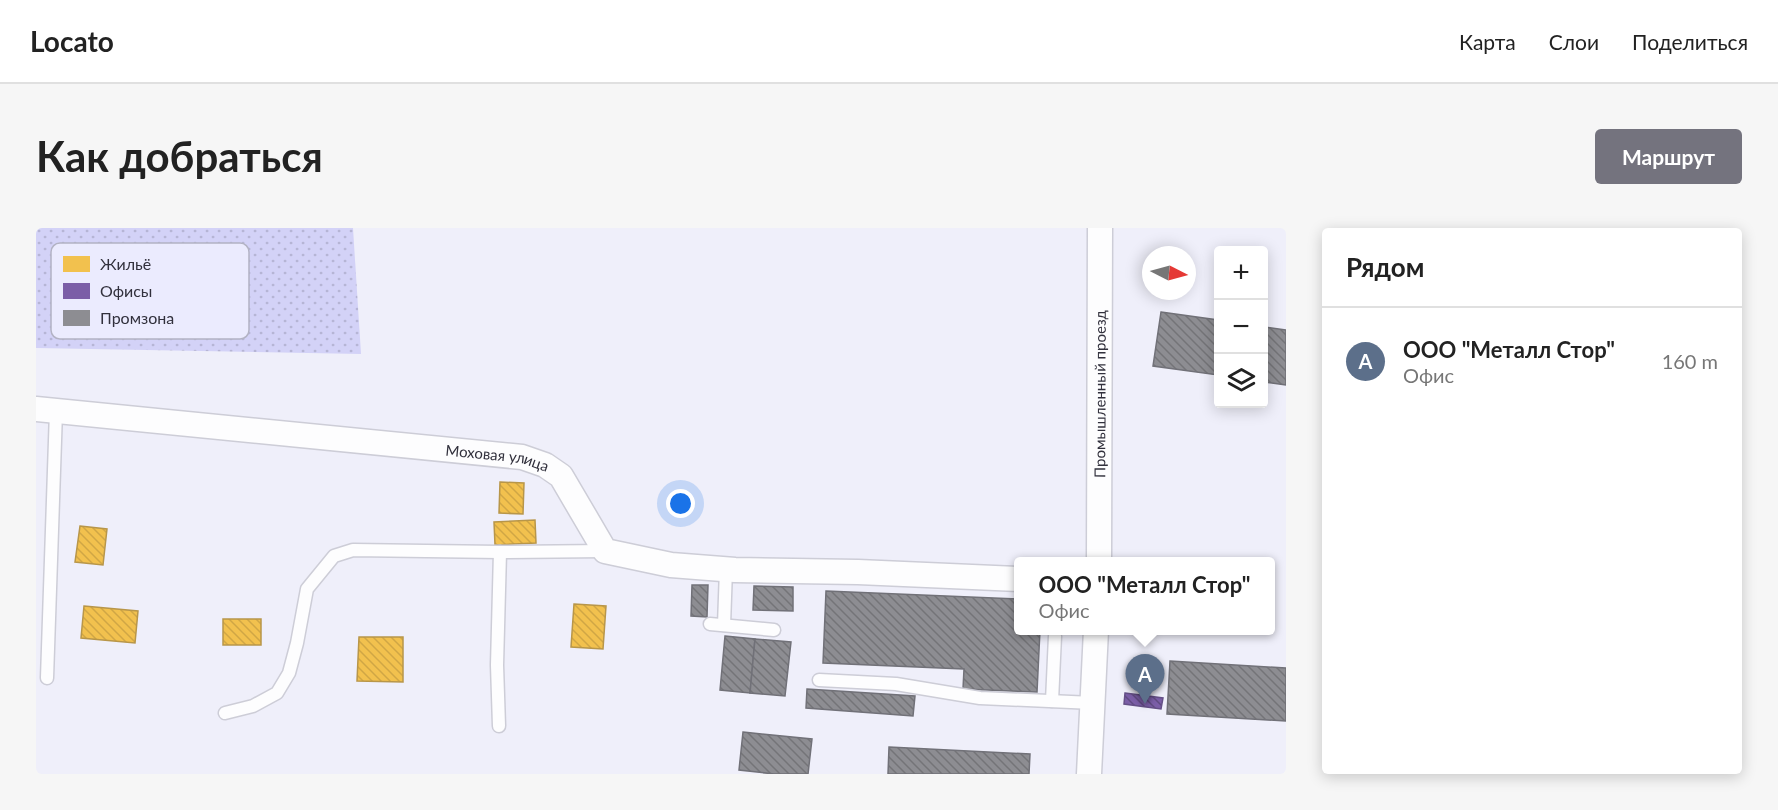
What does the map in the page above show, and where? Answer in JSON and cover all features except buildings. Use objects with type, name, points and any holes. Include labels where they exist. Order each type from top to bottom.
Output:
[{"type":"street","name":"Промышленный проезд","points":[[1099,557],[1100,228]]},
{"type":"street","name":"Моховая улица","points":[[46,410],[306,437],[490,453],[529,459],[545,465],[561,476],[605,551]]},
{"type":"street","points":[[605,551],[671,565],[726,569],[1014,579]]},
{"type":"street","points":[[1089,774],[1096,635]]},
{"type":"lane","points":[[46,410],[47,678]]},
{"type":"lane","points":[[225,713],[253,706],[277,693],[289,673],[307,589],[334,556],[353,549],[501,552],[605,551]]},
{"type":"lane","points":[[499,726],[497,664],[501,552]]},
{"type":"lane","points":[[724,625],[726,569]]},
{"type":"lane","points":[[710,624],[774,630]]},
{"type":"lane","points":[[1052,701],[1055,636]]},
{"type":"lane","points":[[819,680],[896,684],[980,698],[1093,703]]},
{"type":"shaded area","points":[[36,228],[353,228],[361,354],[36,348]]},
{"type":"place","name":"ООО \"Металл Стор\"","points":[[1145,704]]}]
